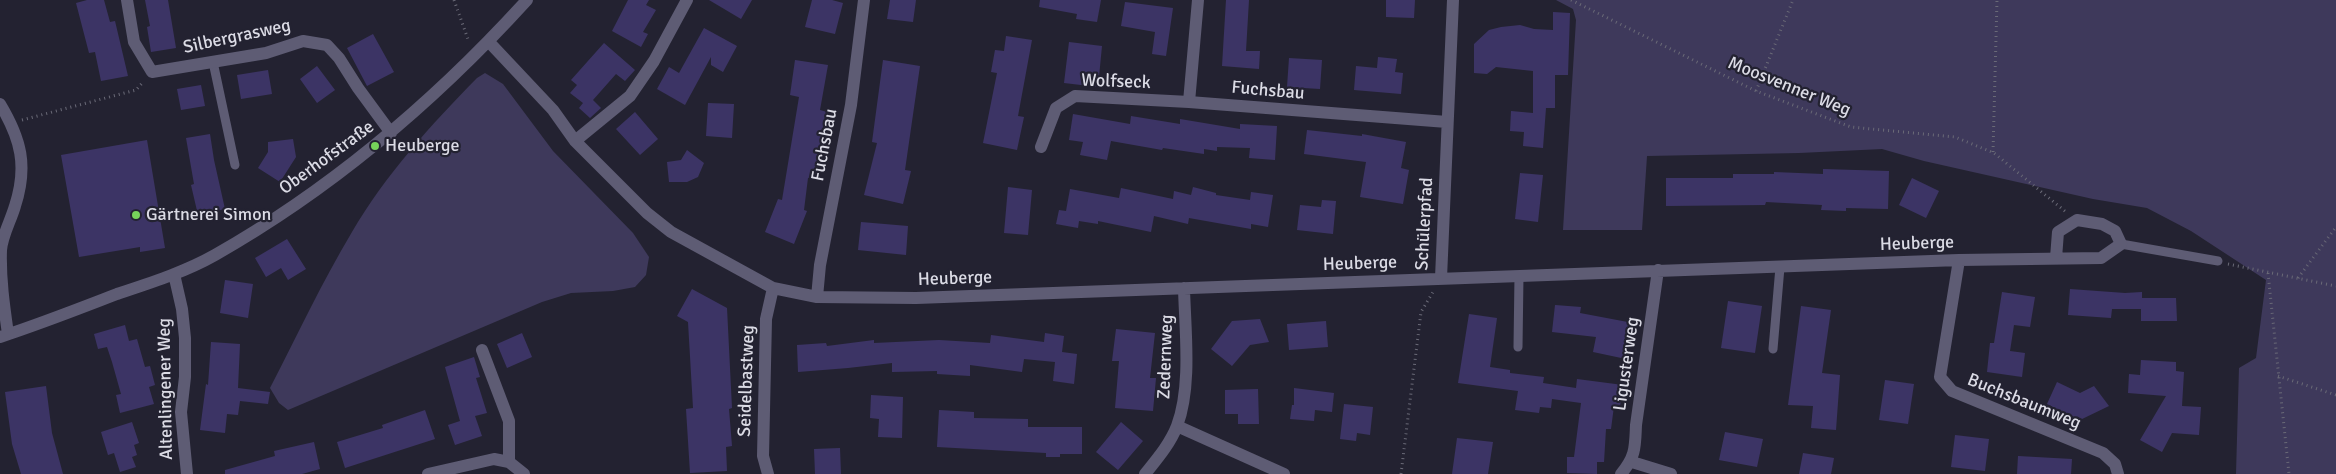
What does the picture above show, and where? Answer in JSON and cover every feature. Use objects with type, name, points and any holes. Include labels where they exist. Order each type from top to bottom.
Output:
[{"type":"street","points":[[127,0],[134,42],[152,72]]},
{"type":"street","name":"Oberhofstraße","points":[[4,336],[174,274],[214,256],[254,231],[314,191],[392,133],[474,58],[527,0]]},
{"type":"street","points":[[574,141],[630,96],[654,61],[687,0]]},
{"type":"street","name":"Fuchsbau","points":[[817,297],[820,265],[851,105],[864,0]]},
{"type":"street","points":[[1189,102],[1198,0]]},
{"type":"street","name":"Schülerpfad","points":[[1442,278],[1453,0]]},
{"type":"street","name":"Silbergrasweg","points":[[152,72],[266,53],[303,41],[327,46],[339,58],[358,88],[392,133]]},
{"type":"street","name":"Heuberge","points":[[489,42],[553,110],[574,141],[647,213],[671,232],[773,288],[817,297],[916,298],[1658,270],[1959,260],[2101,258],[2121,244]]},
{"type":"street","name":"Wolfseck","points":[[1041,147],[1056,108],[1075,96],[1189,102]]},
{"type":"street","name":"Fuchsbau","points":[[1189,102],[1447,122]]},
{"type":"street","points":[[0,104],[11,122],[20,145],[22,166],[16,204],[1,248],[4,336]]},
{"type":"street","points":[[2056,258],[2058,232],[2077,220],[2102,224],[2115,230],[2121,244]]},
{"type":"street","name":"Buchsbaumweg","points":[[1959,260],[1940,377],[1952,391],[2103,453],[2115,464],[2118,474]]},
{"type":"street","name":"Ligusterweg","points":[[1632,462],[1658,270]]},
{"type":"street","name":"Altenlingener Weg","points":[[174,274],[182,309],[184,338],[185,378],[181,412],[187,474]]},
{"type":"street","name":"Seidelbastweg","points":[[768,474],[763,456],[766,319],[773,288]]},
{"type":"street","name":"Zedernweg","points":[[1145,474],[1166,447],[1177,426],[1183,404],[1185,370],[1184,288]]},
{"type":"street","points":[[482,350],[509,421],[509,462]]},
{"type":"street","points":[[1177,426],[1284,474]]},
{"type":"street","points":[[428,474],[494,459],[509,462],[524,474]]},
{"type":"street","points":[[1621,474],[1632,462],[1671,474]]},
{"type":"lane","points":[[213,62],[235,165]]},
{"type":"lane","points":[[2121,244],[2218,261]]},
{"type":"lane","points":[[1773,349],[1780,266]]},
{"type":"lane","points":[[1518,347],[1519,276]]},
{"type":"path","points":[[454,0],[474,58]]},
{"type":"path","name":"Moosvenner Weg","points":[[1571,0],[1756,91],[1851,127],[1955,137],[1994,153],[2077,220]]},
{"type":"path","points":[[1756,91],[1793,0]]},
{"type":"path","points":[[1994,153],[1997,0]]},
{"type":"path","points":[[11,122],[136,90],[152,72]]},
{"type":"path","points":[[2298,278],[2336,227]]},
{"type":"path","points":[[2218,261],[2336,286]]},
{"type":"path","points":[[2268,273],[2289,474]]},
{"type":"path","name":"Schülerpfad","points":[[1401,474],[1421,312],[1442,278]]},
{"type":"path","points":[[2278,376],[2336,395]]},
{"type":"shaded area","points":[[1556,0],[2336,0],[2336,474],[2236,474],[2239,368],[2256,358],[2266,280],[2191,231],[2147,208],[2093,199],[1924,161],[1882,149],[1799,153],[1647,156],[1642,230],[1563,230],[1576,20],[1573,9]]},
{"type":"shaded area","points":[[485,73],[503,84],[553,151],[633,233],[649,257],[646,275],[635,287],[613,291],[571,293],[542,302],[288,410],[279,403],[270,388],[352,232],[394,170],[426,132],[477,78]]},
{"type":"building","points":[[87,0],[104,0],[110,22],[115,21],[128,76],[101,81],[95,52],[89,53],[76,3]]},
{"type":"building","points":[[145,0],[168,0],[176,48],[151,52],[147,27],[150,26]]},
{"type":"building","points":[[628,0],[649,0],[646,5],[656,10],[643,32],[648,34],[641,47],[612,31]]},
{"type":"building","points":[[709,0],[752,0],[741,19]]},
{"type":"building","points":[[812,0],[832,0],[843,3],[835,34],[805,27]]},
{"type":"building","points":[[890,0],[916,0],[913,22],[887,19]]},
{"type":"building","points":[[1040,0],[1101,0],[1097,22],[1076,19],[1077,14],[1039,7]]},
{"type":"building","points":[[1226,0],[1249,0],[1246,51],[1260,51],[1259,69],[1222,66]]},
{"type":"building","points":[[1386,0],[1415,0],[1414,18],[1386,17]]},
{"type":"building","points":[[1125,2],[1173,8],[1166,56],[1152,54],[1155,32],[1121,26]]},
{"type":"building","points":[[1553,12],[1570,13],[1568,75],[1555,75],[1555,108],[1546,108],[1543,148],[1523,146],[1524,132],[1510,131],[1511,111],[1533,113],[1533,71],[1496,67],[1487,74],[1474,73],[1474,44],[1489,30],[1501,27],[1520,25],[1534,29],[1553,30]]},
{"type":"building","points":[[704,28],[737,46],[723,72],[711,65],[711,57],[685,105],[657,89],[669,67],[679,73]]},
{"type":"building","points":[[373,34],[394,72],[367,86],[347,48]]},
{"type":"building","points":[[1006,36],[1032,40],[1018,116],[1024,117],[1017,150],[983,143],[997,73],[991,72],[995,50],[1004,51]]},
{"type":"building","points":[[1069,42],[1102,46],[1098,87],[1064,83]]},
{"type":"building","points":[[604,43],[635,70],[625,81],[616,74],[593,100],[601,108],[590,118],[579,108],[583,103],[570,93],[577,85],[571,80]]},
{"type":"building","points":[[1378,57],[1397,59],[1395,72],[1403,73],[1401,94],[1354,90],[1356,66],[1377,68]]},
{"type":"building","points":[[1289,58],[1322,60],[1320,89],[1287,87]]},
{"type":"building","points":[[795,60],[828,65],[820,110],[827,112],[817,159],[821,160],[818,179],[808,178],[804,210],[807,211],[794,244],[765,232],[778,199],[782,200],[799,97],[790,95]]},
{"type":"building","points":[[883,60],[920,66],[905,170],[911,171],[903,204],[864,195],[877,143],[872,142]]},
{"type":"building","points":[[317,66],[335,90],[317,103],[300,79]]},
{"type":"building","points":[[268,70],[272,94],[241,99],[237,75]]},
{"type":"building","points":[[201,85],[205,106],[181,110],[177,89]]},
{"type":"building","points":[[708,103],[734,104],[732,138],[706,136]]},
{"type":"building","points":[[635,112],[658,139],[640,155],[616,129]]},
{"type":"building","points":[[1073,114],[1130,124],[1131,116],[1180,124],[1180,119],[1240,129],[1240,124],[1277,126],[1275,160],[1249,158],[1250,148],[1217,147],[1217,151],[1204,149],[1204,154],[1163,148],[1162,150],[1111,141],[1107,160],[1080,155],[1083,142],[1069,140]]},
{"type":"building","points":[[1307,130],[1362,136],[1362,134],[1406,142],[1401,168],[1409,170],[1403,204],[1360,197],[1366,162],[1304,154]]},
{"type":"building","points":[[210,134],[225,209],[198,215],[191,185],[194,184],[186,138]]},
{"type":"building","points":[[293,139],[296,157],[280,182],[258,168],[268,152],[268,142]]},
{"type":"building","points":[[147,140],[165,248],[140,252],[140,247],[79,257],[61,155]]},
{"type":"building","points":[[687,150],[704,163],[698,177],[687,182],[669,182],[667,162],[681,160]]},
{"type":"building","points":[[1823,169],[1889,171],[1888,209],[1846,208],[1846,211],[1821,210],[1822,205],[1766,202],[1765,205],[1666,206],[1666,178],[1733,178],[1733,174],[1774,174],[1774,172],[1823,174]]},
{"type":"building","points":[[1520,173],[1543,175],[1538,222],[1515,219]]},
{"type":"building","points":[[1912,178],[1939,191],[1926,218],[1899,205]]},
{"type":"building","points":[[1008,187],[1032,190],[1028,235],[1004,233]]},
{"type":"building","points":[[1193,187],[1216,193],[1216,195],[1250,200],[1251,192],[1273,195],[1268,227],[1251,224],[1251,229],[1189,218],[1188,224],[1154,216],[1151,232],[1098,221],[1098,224],[1079,221],[1078,228],[1056,224],[1059,210],[1066,211],[1070,189],[1119,198],[1121,188],[1173,199],[1174,191],[1191,195]]},
{"type":"building","points":[[1322,200],[1336,201],[1333,234],[1297,230],[1300,205],[1321,207]]},
{"type":"building","points":[[861,222],[908,226],[906,255],[858,250]]},
{"type":"building","points":[[287,239],[306,269],[288,280],[281,268],[266,277],[255,258]]},
{"type":"building","points":[[225,280],[253,284],[248,318],[220,313]]},
{"type":"building","points":[[692,289],[727,308],[732,408],[729,409],[732,446],[726,447],[727,471],[690,473],[686,409],[693,408],[688,322],[677,316]]},
{"type":"building","points":[[2070,289],[2125,293],[2142,292],[2142,298],[2176,298],[2177,321],[2141,321],[2141,309],[2112,309],[2111,318],[2068,315]]},
{"type":"building","points":[[2002,292],[2035,297],[2030,327],[2014,325],[2010,351],[2025,353],[2022,377],[1987,372],[1990,343],[1994,343]]},
{"type":"building","points":[[1728,301],[1762,306],[1755,353],[1721,348]]},
{"type":"building","points":[[1555,305],[1581,307],[1580,313],[1633,323],[1626,359],[1593,352],[1596,337],[1552,332]]},
{"type":"building","points":[[1801,306],[1831,310],[1822,373],[1840,375],[1836,430],[1811,428],[1813,406],[1788,405]]},
{"type":"building","points":[[1469,314],[1497,318],[1490,367],[1510,370],[1510,373],[1544,377],[1543,383],[1576,388],[1577,379],[1623,385],[1620,407],[1614,406],[1611,429],[1606,429],[1604,462],[1597,462],[1597,474],[1567,473],[1567,457],[1574,457],[1581,403],[1552,399],[1551,408],[1540,407],[1539,413],[1515,410],[1518,391],[1458,383]]},
{"type":"building","points":[[1260,319],[1269,342],[1250,345],[1232,366],[1211,349],[1232,321]]},
{"type":"building","points":[[1326,321],[1328,347],[1289,350],[1287,324]]},
{"type":"building","points":[[125,325],[129,341],[137,339],[145,367],[150,366],[155,385],[149,387],[154,404],[120,413],[116,395],[121,394],[112,362],[107,347],[98,349],[94,334]]},
{"type":"building","points":[[1116,329],[1155,333],[1150,378],[1156,378],[1153,411],[1115,408],[1119,361],[1112,361]]},
{"type":"building","points":[[522,333],[532,357],[507,368],[497,344]]},
{"type":"building","points":[[1045,333],[1064,336],[1062,352],[1077,354],[1074,384],[1053,381],[1055,362],[1024,359],[1022,372],[970,365],[970,376],[937,374],[937,371],[892,372],[892,363],[798,372],[797,345],[826,343],[827,346],[874,340],[874,343],[939,340],[990,343],[991,335],[1044,342]]},
{"type":"building","points":[[211,342],[240,344],[238,388],[270,392],[268,404],[240,401],[238,415],[227,414],[225,433],[200,430],[206,384],[208,385]]},
{"type":"building","points":[[474,357],[480,377],[476,378],[487,413],[475,416],[482,436],[455,445],[448,425],[460,421],[445,367]]},
{"type":"building","points":[[2141,360],[2176,362],[2176,371],[2184,372],[2182,406],[2201,407],[2199,435],[2172,433],[2162,452],[2140,440],[2166,396],[2128,393],[2129,374],[2140,375]]},
{"type":"building","points":[[1885,380],[1914,384],[1908,424],[1879,420]]},
{"type":"building","points":[[2057,382],[2080,393],[2094,386],[2109,406],[2080,420],[2047,404]]},
{"type":"building","points":[[46,386],[52,433],[63,474],[21,474],[12,444],[5,392]]},
{"type":"building","points":[[1294,388],[1334,393],[1332,412],[1315,410],[1314,421],[1290,419],[1292,405],[1294,405]]},
{"type":"building","points":[[1258,389],[1259,424],[1238,424],[1238,414],[1225,414],[1225,390]]},
{"type":"building","points":[[871,395],[903,397],[902,438],[878,437],[879,419],[870,418]]},
{"type":"building","points":[[1344,404],[1373,407],[1370,435],[1357,433],[1356,441],[1340,439]]},
{"type":"building","points":[[425,410],[435,439],[345,468],[337,442],[383,428],[382,425]]},
{"type":"building","points":[[939,410],[974,412],[974,418],[1028,419],[1028,427],[1082,427],[1082,454],[1060,454],[1060,457],[1046,457],[1046,453],[937,447]]},
{"type":"building","points":[[132,422],[139,443],[134,445],[137,455],[132,457],[136,467],[120,472],[114,453],[108,455],[101,432]]},
{"type":"building","points":[[1121,422],[1143,441],[1118,470],[1096,452]]},
{"type":"building","points":[[1725,432],[1763,439],[1757,467],[1719,460]]},
{"type":"building","points":[[1955,435],[1989,439],[1985,471],[1951,467]]},
{"type":"building","points":[[1457,438],[1493,442],[1488,474],[1452,474]]},
{"type":"building","points":[[314,442],[320,469],[302,474],[225,474],[225,470],[275,456],[274,451]]},
{"type":"building","points":[[840,448],[841,474],[815,474],[814,449]]},
{"type":"building","points":[[1803,453],[1834,458],[1831,474],[1799,474]]},
{"type":"building","points":[[2018,456],[2072,459],[2071,474],[2017,474]]},
{"type":"place","name":"Heuberge","points":[[375,146]]},
{"type":"place","name":"Gärtnerei Simon","points":[[136,215]]}]
